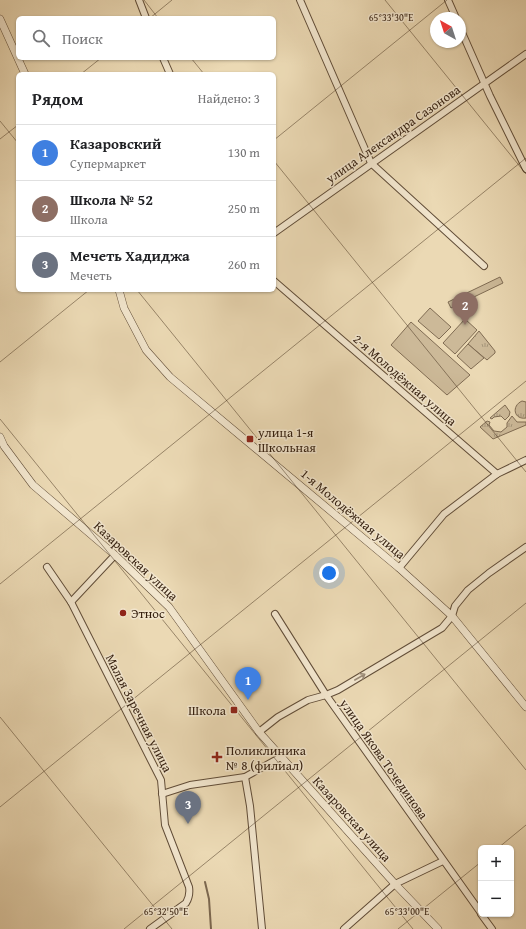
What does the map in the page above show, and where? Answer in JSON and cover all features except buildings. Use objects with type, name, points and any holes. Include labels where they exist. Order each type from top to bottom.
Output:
[{"type":"street","points":[[139,0],[145,16]]},
{"type":"street","points":[[300,0],[371,163],[484,266]]},
{"type":"street","points":[[448,0],[453,12]]},
{"type":"street","points":[[0,19],[16,54]]},
{"type":"street","points":[[466,41],[490,96],[526,169]]},
{"type":"street","name":"улица Александра Сазонова","points":[[276,232],[526,54]]},
{"type":"street","points":[[19,60],[24,72]]},
{"type":"street","points":[[165,60],[169,72]]},
{"type":"street","name":"2-я Молодёжная улица","points":[[276,283],[497,474]]},
{"type":"street","name":"1-я Молодёжная улица","points":[[120,292],[124,308],[146,350],[170,377],[399,568],[452,616],[526,707]]},
{"type":"street","name":"Казаровская улица","points":[[0,436],[4,446],[33,485],[115,555],[169,607],[260,732],[395,884],[438,929]]},
{"type":"street","points":[[399,568],[444,514],[497,474],[526,460]]},
{"type":"street","points":[[260,732],[278,717],[308,700],[338,690],[442,628],[452,616],[456,606],[468,590],[526,547]]},
{"type":"street","points":[[71,602],[115,555]]},
{"type":"street","name":"Малая Заречная улица","points":[[47,567],[71,602],[161,780],[164,825],[189,887],[189,898],[186,903],[150,929]]},
{"type":"street","name":"улица Якова Точединова","points":[[275,614],[326,695],[478,910]]},
{"type":"street","points":[[162,794],[190,785],[245,777],[281,757]]},
{"type":"street","points":[[245,777],[250,806],[262,929]]},
{"type":"street","points":[[344,929],[395,884],[443,861]]},
{"type":"street","name":"улица Якова Точединова","points":[[483,917],[492,929]]},
{"type":"green space","points":[[500,277],[503,283],[451,308],[448,302]]},
{"type":"green space","points":[[430,308],[451,327],[439,339],[418,321]]},
{"type":"green space","points":[[465,319],[477,330],[455,354],[443,343]]},
{"type":"green space","points":[[411,322],[470,375],[447,395],[391,345]]},
{"type":"green space","points":[[479,331],[495,351],[495,353],[487,360],[468,344]]},
{"type":"green space","points":[[468,344],[484,358],[471,369],[457,356]]},
{"type":"green space","points":[[522,401],[526,402],[526,418],[519,417],[515,412],[516,406]]},
{"type":"green space","points":[[505,405],[510,412],[509,416],[505,420],[501,416],[494,417],[492,419],[490,418]]},
{"type":"green space","points":[[512,416],[517,422],[526,422],[526,425],[493,439],[480,427],[487,421],[490,422],[489,425],[494,431],[501,432],[507,427],[507,423]]},
{"type":"waterway","points":[[205,882],[209,899],[211,929]]},
{"type":"place","name":"Школа № 52","points":[[465,325]]},
{"type":"place","name":"улица 1-я Школьная","points":[[250,439]]},
{"type":"place","name":"Этнос","points":[[123,613]]},
{"type":"place","name":"Казаровский","points":[[248,700]]},
{"type":"place","name":"Школа","points":[[234,710]]},
{"type":"place","name":"Поликлиника № 8 (филиал)","points":[[217,757]]},
{"type":"place","name":"Мечеть Хадиджа","points":[[188,824]]}]
